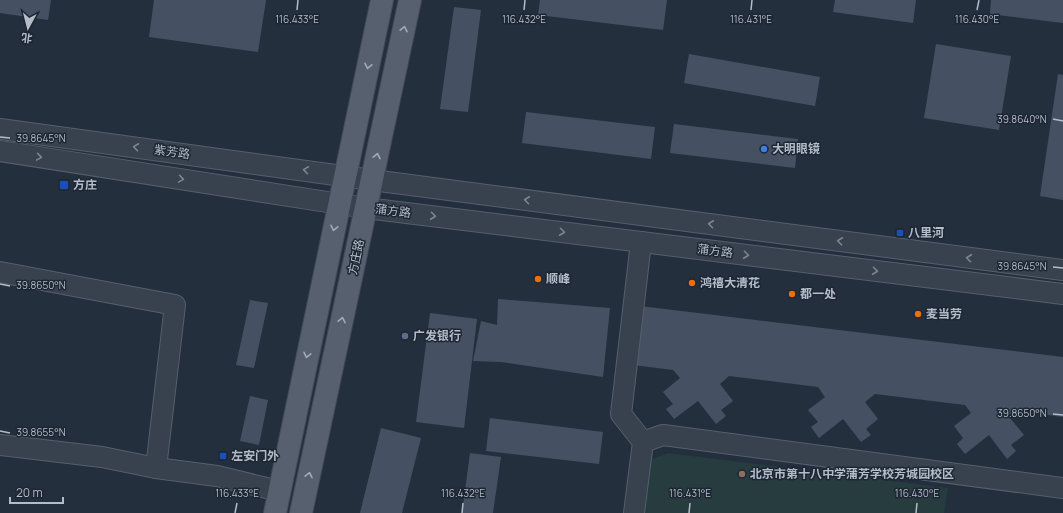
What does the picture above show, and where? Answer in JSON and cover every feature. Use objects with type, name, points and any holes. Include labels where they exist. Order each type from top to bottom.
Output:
[{"type":"main road","points":[[275,513],[382,0]]},
{"type":"main road","name":"方庄路","points":[[301,513],[410,0]]},
{"type":"street","name":"紫芳路","points":[[0,129],[372,180]]},
{"type":"street","name":"紫芳路","points":[[0,151],[366,208]]},
{"type":"street","points":[[372,180],[1063,270]]},
{"type":"street","name":"蒲方路","points":[[366,208],[1063,294]]},
{"type":"street","points":[[634,513],[643,442],[621,414],[641,242]]},
{"type":"street","points":[[0,272],[175,305],[156,468]]},
{"type":"street","points":[[643,442],[663,435],[1063,488]]},
{"type":"street","points":[[0,445],[102,457],[156,468],[217,476],[279,491]]},
{"type":"green space","name":"北京市第十八中学蒲芳学校芳城园校区","points":[[668,453],[948,488],[944,513],[645,513],[652,459]]},
{"type":"building","points":[[0,0],[51,0],[48,20],[0,13]]},
{"type":"building","points":[[154,0],[266,0],[258,52],[149,37]]},
{"type":"building","points":[[540,0],[667,0],[663,30],[538,15]]},
{"type":"building","points":[[835,0],[916,0],[913,23],[833,12]]},
{"type":"building","points":[[991,0],[1063,0],[1063,23],[990,14]]},
{"type":"building","points":[[454,7],[481,10],[468,112],[440,109]]},
{"type":"building","points":[[936,44],[1011,56],[999,130],[924,118]]},
{"type":"building","points":[[689,54],[820,77],[815,106],[684,83]]},
{"type":"building","points":[[1058,74],[1063,75],[1063,200],[1040,196]]},
{"type":"building","points":[[526,112],[655,127],[651,159],[522,143]]},
{"type":"building","points":[[674,124],[798,139],[795,168],[670,153]]},
{"type":"building","points":[[498,299],[610,308],[603,377],[501,362],[473,361],[481,321],[497,325]]},
{"type":"building","points":[[250,300],[268,303],[254,368],[236,365]]},
{"type":"building","points":[[640,306],[1063,357],[1063,417],[1019,411],[1010,418],[1024,435],[1011,445],[1016,451],[1007,459],[989,435],[965,454],[957,444],[963,438],[954,426],[971,413],[965,405],[875,394],[865,402],[878,419],[866,429],[871,435],[861,442],[843,419],[819,438],[811,427],[818,422],[808,410],[825,397],[818,387],[729,376],[720,384],[733,401],[721,410],[726,416],[716,424],[698,401],[674,419],[666,409],[673,404],[663,392],[680,378],[673,370],[633,365]]},
{"type":"building","points":[[430,313],[477,319],[464,428],[416,422]]},
{"type":"building","points":[[250,396],[268,400],[259,445],[240,441]]},
{"type":"building","points":[[490,418],[603,432],[599,464],[486,451]]},
{"type":"building","points":[[381,428],[421,438],[402,513],[360,513]]},
{"type":"building","points":[[470,453],[501,457],[493,513],[462,513]]},
{"type":"place","name":"大明眼镜","points":[[764,149]]},
{"type":"place","name":"方庄","points":[[64,185]]},
{"type":"place","name":"八里河","points":[[900,233]]},
{"type":"place","name":"顺峰","points":[[538,279]]},
{"type":"place","name":"鸿禧大清花","points":[[692,283]]},
{"type":"place","name":"都一处","points":[[792,294]]},
{"type":"place","name":"麦当劳","points":[[918,314]]},
{"type":"place","name":"广发银行","points":[[405,336]]},
{"type":"place","name":"左安门外","points":[[223,456]]},
{"type":"place","name":"北京市第十八中学蒲芳学校芳城园校区","points":[[742,474]]}]
